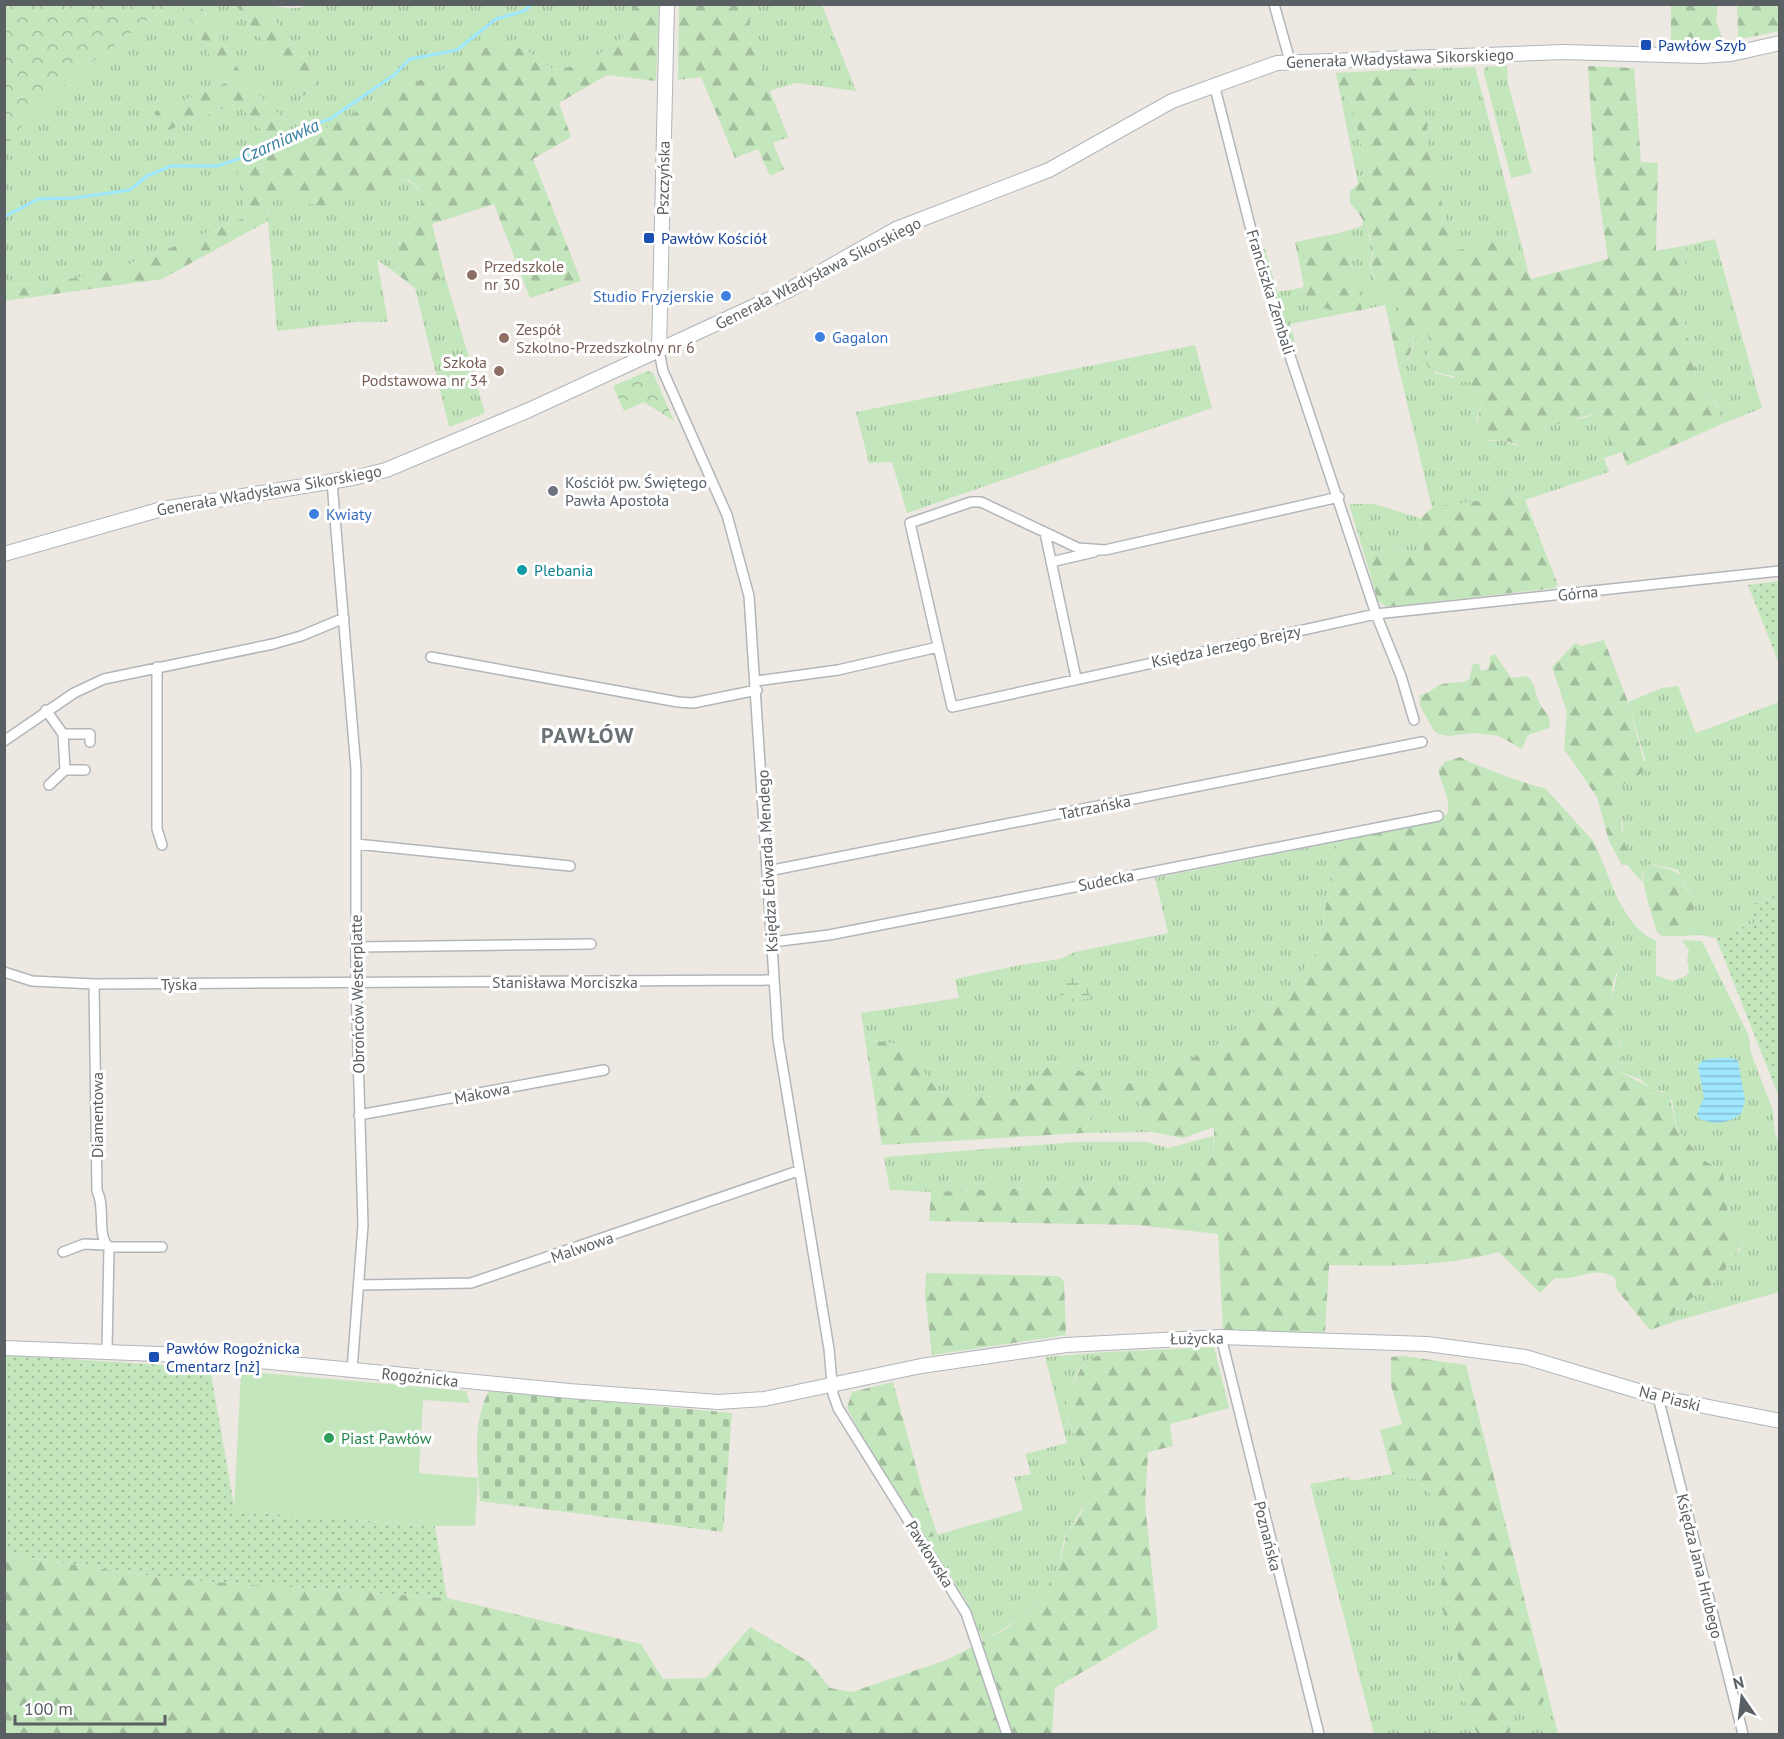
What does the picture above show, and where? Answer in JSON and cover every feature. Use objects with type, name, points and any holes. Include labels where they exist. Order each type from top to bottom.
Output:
[{"type":"street","name":"Pszczyńska","points":[[659,351],[667,4]]},
{"type":"street","points":[[1274,4],[1290,61]]},
{"type":"street","name":"Generała Władysława Sikorskiego","points":[[4,554],[162,508],[332,482],[370,475],[402,464],[659,351],[804,283],[896,229],[1039,175],[1154,110],[1214,84],[1290,61],[1563,52],[1701,56],[1744,51],[1779,43]]},
{"type":"street","name":"Franciszka Zembali","points":[[1214,84],[1262,269],[1376,614],[1401,676],[1414,720]]},
{"type":"street","name":"Księdza Edwarda Mendego","points":[[659,351],[663,371],[723,504],[737,545],[751,610],[781,1066],[834,1385]]},
{"type":"street","name":"Obrońców Westerplatte","points":[[332,482],[355,734],[356,982],[363,1225],[352,1370]]},
{"type":"street","points":[[1051,562],[1339,497]]},
{"type":"street","name":"Księdza Jerzego Brejzy","points":[[1045,533],[981,502],[971,502],[910,523],[952,706],[1376,614]]},
{"type":"street","points":[[1045,533],[1078,548],[1105,550]]},
{"type":"street","points":[[1045,533],[1076,678]]},
{"type":"street","name":"Górna","points":[[1376,614],[1779,572]]},
{"type":"street","points":[[4,741],[46,710],[104,679],[273,644],[301,636],[344,618]]},
{"type":"street","points":[[431,657],[693,703],[757,686],[938,647]]},
{"type":"street","points":[[157,668],[157,829],[162,845]]},
{"type":"street","points":[[46,710],[63,734],[65,770]]},
{"type":"street","points":[[63,734],[90,734],[90,742]]},
{"type":"street","name":"Tatrzańska","points":[[768,871],[1422,742]]},
{"type":"street","points":[[49,785],[65,770],[85,770]]},
{"type":"street","name":"Sudecka","points":[[772,942],[829,935],[1438,816]]},
{"type":"street","points":[[356,844],[570,866]]},
{"type":"street","points":[[356,947],[591,944]]},
{"type":"street","name":"Tyska","points":[[4,972],[32,981],[94,984],[356,982]]},
{"type":"street","name":"Stanisława Morciszka","points":[[356,982],[774,980]]},
{"type":"street","name":"Diamentowa","points":[[94,984],[97,1191],[103,1201],[107,1246],[107,1350]]},
{"type":"street","name":"Makowa","points":[[359,1115],[604,1070]]},
{"type":"street","name":"Malwowa","points":[[360,1285],[471,1283],[798,1171]]},
{"type":"street","points":[[63,1252],[84,1244],[162,1247]]},
{"type":"street","name":"Łużycka","points":[[834,1385],[921,1366],[1021,1350],[1137,1340],[1221,1337],[1462,1346],[1525,1357],[1563,1367]]},
{"type":"street","name":"Poznańska","points":[[1221,1337],[1319,1734]]},
{"type":"street","name":"Rogoźnicka","points":[[4,1348],[107,1350],[718,1402],[764,1399],[834,1385]]},
{"type":"street","name":"Na Piaski","points":[[1563,1367],[1658,1397],[1779,1421]]},
{"type":"street","name":"Pawłowska","points":[[834,1385],[835,1401],[844,1418],[918,1532],[966,1613],[1007,1734]]},
{"type":"street","name":"Księdza Jana Hrubego","points":[[1658,1397],[1743,1734]]},
{"type":"green space","points":[[5,4],[168,5],[54,94],[16,134],[5,152]]},
{"type":"green space","points":[[308,4],[632,5],[632,31],[585,64],[553,70],[525,49],[237,165],[246,217],[118,269],[84,277],[5,286],[4,152],[15,134],[32,114],[78,74],[168,5],[182,5],[226,83],[155,112],[166,131],[237,103],[288,123],[248,85],[200,5],[236,5],[304,96],[318,80],[264,5],[298,8]]},
{"type":"green space","points":[[182,5],[200,5],[248,85],[288,123],[270,140],[237,103],[166,131],[154,112],[226,83]]},
{"type":"green space","points":[[236,5],[264,5],[318,80],[304,96]]},
{"type":"green space","points":[[632,5],[659,5],[656,81],[607,75],[559,103],[571,137],[533,159],[581,281],[530,298],[494,204],[432,224],[445,276],[415,288],[393,271],[399,270],[400,245],[404,230],[424,201],[418,188],[409,180],[401,179],[381,191],[322,206],[310,204],[293,190],[281,193],[271,204],[268,221],[162,279],[5,301],[5,286],[84,277],[118,269],[246,217],[236,165],[293,144],[491,45],[525,49],[553,70],[585,64],[632,31]]},
{"type":"green space","points":[[679,5],[755,5],[747,27],[748,35],[788,137],[773,143],[784,169],[770,176],[758,149],[735,158],[701,77],[678,80]]},
{"type":"green space","points":[[755,5],[822,5],[856,91],[796,83],[769,91],[748,35],[747,27]]},
{"type":"green space","points":[[1671,5],[1718,5],[1716,20],[1722,38],[1718,43],[1671,43]]},
{"type":"green space","points":[[1737,5],[1779,5],[1779,31],[1740,39]]},
{"type":"green space","points":[[1507,65],[1508,83],[1532,173],[1511,178],[1484,73],[1484,67]]},
{"type":"green space","points":[[1588,66],[1634,68],[1641,162],[1658,163],[1656,251],[1688,245],[1680,294],[1687,337],[1693,349],[1696,379],[1718,406],[1722,424],[1627,466],[1622,452],[1614,455],[1600,412],[1544,428],[1538,433],[1539,440],[1530,449],[1504,440],[1482,440],[1478,431],[1478,422],[1482,404],[1470,382],[1458,382],[1454,376],[1430,369],[1426,361],[1431,347],[1425,323],[1418,330],[1408,359],[1398,365],[1389,322],[1396,311],[1396,300],[1385,297],[1375,279],[1371,267],[1373,251],[1370,236],[1362,219],[1350,203],[1350,191],[1362,180],[1366,165],[1350,97],[1340,94],[1336,73],[1410,69],[1428,125],[1425,137],[1454,251],[1513,238],[1531,279],[1608,259],[1594,163]]},
{"type":"green space","points":[[1475,67],[1529,274],[1513,238],[1454,252],[1425,137],[1428,125],[1410,69]]},
{"type":"green space","points":[[1340,94],[1350,97],[1366,165],[1362,180],[1358,183]]},
{"type":"green space","points":[[401,179],[413,184],[425,201],[399,243],[402,259],[399,270],[393,271],[377,260],[388,322],[355,322],[277,331],[268,221],[271,200],[282,191],[393,184]]},
{"type":"green space","points":[[1364,219],[1373,248],[1370,266],[1373,276],[1385,297],[1396,300],[1397,311],[1389,322],[1385,305],[1362,310],[1349,255],[1339,233],[1362,226]]},
{"type":"green space","points":[[1339,233],[1349,255],[1362,310],[1336,315],[1329,309],[1314,307],[1301,288],[1304,286],[1295,242]]},
{"type":"green space","points":[[1715,239],[1762,408],[1722,424],[1718,405],[1696,379],[1693,349],[1687,337],[1680,294],[1688,245]]},
{"type":"green space","points":[[1261,249],[1265,249],[1277,292],[1301,288],[1314,307],[1329,309],[1336,315],[1290,324],[1295,341],[1291,342]]},
{"type":"green space","points":[[445,276],[485,413],[449,427],[415,288]]},
{"type":"green space","points":[[1425,323],[1431,347],[1426,357],[1435,373],[1470,382],[1482,404],[1476,420],[1491,441],[1504,440],[1517,446],[1553,423],[1584,418],[1600,412],[1614,455],[1604,458],[1609,472],[1525,500],[1509,491],[1491,499],[1432,508],[1398,365],[1409,359],[1418,330]]},
{"type":"green space","points":[[1195,345],[1212,408],[907,513],[892,462],[869,463],[856,412]]},
{"type":"green space","points":[[648,371],[653,373],[674,421],[644,402],[624,411],[613,386]]},
{"type":"green space","points":[[1510,491],[1525,500],[1558,585],[1554,588],[1387,607],[1378,601],[1365,557],[1387,551],[1424,550],[1420,518],[1433,507],[1491,499]]},
{"type":"green space","points":[[1349,504],[1374,504],[1420,518],[1424,550],[1387,551],[1365,557]]},
{"type":"green space","points":[[1780,581],[1779,664],[1748,585]]},
{"type":"green space","points":[[1604,640],[1628,702],[1646,770],[1623,785],[1615,796],[1630,858],[1627,865],[1622,865],[1609,841],[1597,797],[1564,749],[1567,712],[1552,667],[1575,643],[1581,646]]},
{"type":"green space","points":[[1495,654],[1511,678],[1527,676],[1530,679],[1539,702],[1550,720],[1549,728],[1528,735],[1522,749],[1499,736],[1474,733],[1448,736],[1439,734],[1434,731],[1420,706],[1420,695],[1443,684],[1469,680],[1473,664],[1479,664],[1481,671],[1489,669],[1490,656]]},
{"type":"green space","points":[[1678,686],[1696,733],[1779,702],[1779,894],[1750,905],[1756,922],[1716,938],[1700,935],[1682,936],[1681,932],[1695,899],[1677,870],[1653,864],[1642,873],[1643,883],[1627,865],[1630,858],[1623,844],[1623,826],[1615,796],[1623,785],[1640,773],[1645,759],[1628,702],[1662,688]]},
{"type":"green space","points":[[1460,757],[1528,784],[1545,788],[1594,842],[1602,866],[1598,881],[1621,960],[1612,990],[1622,1036],[1619,1040],[1622,1057],[1618,1071],[1652,1089],[1669,1095],[1677,1129],[1702,1159],[1723,1172],[1729,1222],[1745,1242],[1738,1249],[1733,1263],[1727,1267],[1719,1279],[1675,1310],[1676,1321],[1650,1330],[1617,1290],[1615,1278],[1608,1274],[1593,1273],[1563,1279],[1555,1278],[1540,1293],[1499,1252],[1436,1263],[1329,1265],[1325,1333],[1223,1331],[1218,1234],[1138,1225],[929,1221],[931,1192],[1162,1183],[1214,1156],[1214,1127],[1183,1138],[1151,1132],[1137,1097],[1104,1093],[1083,1133],[882,1145],[865,1039],[903,1045],[939,1092],[1016,1099],[1053,1061],[1088,1074],[1107,1086],[1151,1080],[1229,1038],[1244,1017],[1282,999],[1318,950],[1337,842],[1443,817],[1448,813],[1448,801],[1438,770],[1445,762]]},
{"type":"green space","points":[[1337,842],[1318,950],[1282,999],[1244,1017],[1229,1038],[1151,1080],[1107,1086],[1088,1074],[1053,1061],[1016,1099],[938,1092],[903,1045],[865,1039],[861,1013],[959,998],[955,979],[1060,959],[1075,952],[1168,933],[1155,878]]},
{"type":"green space","points":[[1594,842],[1625,911],[1644,934],[1656,941],[1656,975],[1672,981],[1686,976],[1689,972],[1687,960],[1689,950],[1682,940],[1702,941],[1748,1034],[1751,1053],[1773,1111],[1775,1134],[1779,1141],[1779,1292],[1676,1321],[1675,1310],[1719,1278],[1745,1242],[1729,1222],[1725,1190],[1717,1168],[1702,1159],[1677,1129],[1672,1101],[1663,1091],[1652,1090],[1640,1079],[1618,1071],[1621,1046],[1613,1001],[1621,960],[1598,881],[1602,866]]},
{"type":"green space","points":[[1646,864],[1678,873],[1695,899],[1695,908],[1690,914],[1697,921],[1689,931],[1681,932],[1682,936],[1662,936],[1657,932],[1644,887]]},
{"type":"green space","points":[[1779,894],[1779,1097],[1716,938],[1756,922],[1750,905]]},
{"type":"green space","points":[[1081,977],[1090,988],[1090,998],[1058,1004],[1063,981]]},
{"type":"green space","points":[[1104,1093],[1137,1097],[1151,1132],[1083,1133]]},
{"type":"green space","points":[[1213,1136],[1214,1156],[1162,1183],[931,1192],[890,1190],[884,1157],[1076,1142],[1147,1142],[1168,1148]]},
{"type":"green space","points":[[926,1273],[1059,1276],[1064,1282],[1066,1335],[932,1355],[925,1295]]},
{"type":"green space","points":[[1214,1347],[1229,1408],[1170,1424],[1173,1446],[1148,1452],[1145,1504],[1158,1628],[1055,1688],[1052,1734],[5,1734],[4,1554],[173,1579],[447,1598],[641,1644],[663,1679],[706,1678],[750,1627],[809,1662],[830,1688],[852,1692],[949,1659],[1006,1629],[1036,1605],[1058,1570],[1067,1533],[1081,1514],[1086,1499],[1087,1484],[1066,1409],[1066,1398],[1084,1362],[1106,1352]]},
{"type":"green space","points":[[1106,1352],[1084,1362],[1073,1382],[1068,1398],[1067,1412],[1084,1465],[1087,1492],[1084,1505],[1065,1537],[1053,1581],[1046,1593],[1028,1612],[983,1641],[967,1602],[926,1538],[1023,1510],[1014,1477],[1031,1474],[1025,1454],[1067,1443],[1045,1357]]},
{"type":"green space","points":[[4,1355],[210,1368],[235,1511],[435,1526],[447,1598],[173,1579],[5,1554]]},
{"type":"green space","points":[[1404,1356],[1466,1365],[1549,1698],[1534,1707],[1511,1713],[1510,1734],[1477,1734],[1460,1686],[1459,1660],[1442,1608],[1441,1583],[1445,1568],[1445,1547],[1439,1534],[1438,1505],[1420,1480],[1392,1474],[1380,1430],[1402,1424],[1391,1385],[1391,1357]]},
{"type":"green space","name":"Piast Pawłów","points":[[241,1371],[466,1391],[470,1403],[423,1400],[419,1473],[478,1478],[475,1526],[435,1526],[234,1511]]},
{"type":"green space","points":[[893,1382],[924,1496],[938,1535],[926,1538],[847,1408],[852,1392]]},
{"type":"green space","points":[[489,1391],[732,1413],[723,1532],[480,1501],[478,1431],[483,1403]]},
{"type":"green space","points":[[1392,1474],[1420,1480],[1438,1505],[1439,1534],[1445,1547],[1445,1568],[1441,1583],[1442,1608],[1459,1660],[1460,1686],[1477,1734],[1374,1734],[1310,1484],[1349,1477],[1351,1481]]},
{"type":"green space","points":[[1549,1698],[1558,1734],[1510,1734],[1511,1713],[1534,1707]]},
{"type":"water","points":[[1733,1058],[1738,1061],[1745,1100],[1741,1114],[1726,1122],[1716,1123],[1700,1119],[1697,1114],[1704,1097],[1698,1066],[1703,1060]]},
{"type":"waterway","name":"Czarniawka","points":[[4,217],[38,199],[74,198],[130,190],[147,176],[171,166],[217,166],[266,150],[298,130],[330,119],[394,75],[410,59],[457,50],[496,19],[524,11],[532,4]]},
{"type":"place","name":"Pawłów Szyb","points":[[1646,45]]},
{"type":"place","name":"Pawłów Kościół","points":[[649,238]]},
{"type":"place","name":"Przedszkole nr 30","points":[[472,275]]},
{"type":"place","name":"Studio Fryzjerskie","points":[[726,296]]},
{"type":"place","name":"Gagalon","points":[[820,337]]},
{"type":"place","name":"Zespół Szkolno-Przedszkolny nr 6","points":[[504,338]]},
{"type":"place","name":"Szkoła Podstawowa nr 34","points":[[499,371]]},
{"type":"place","name":"Kościół pw. Świętego Pawła Apostoła","points":[[553,491]]},
{"type":"place","name":"Kwiaty","points":[[314,514]]},
{"type":"place","name":"Plebania","points":[[522,570]]},
{"type":"place","name":"Pawłów Rogoźnicka Cmentarz [nż]","points":[[154,1357]]},
{"type":"place","name":"Piast Pawłów","points":[[329,1438]]},
{"type":"district","name":"PAWŁÓW","points":[[588,735]]}]
